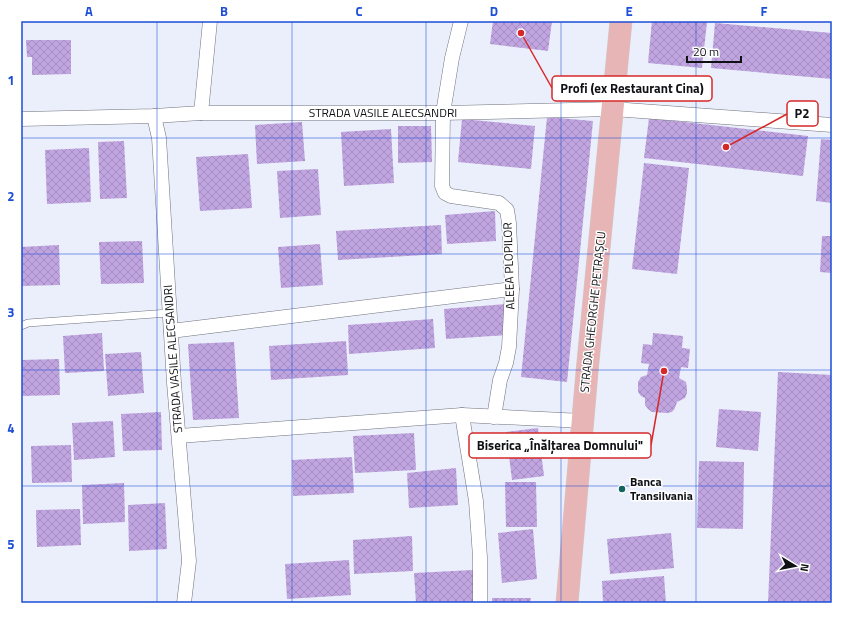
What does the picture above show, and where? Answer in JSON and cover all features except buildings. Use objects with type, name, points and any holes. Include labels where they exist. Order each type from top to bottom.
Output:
[{"type":"main road","name":"STRADA GHEORGHE PETRAȘCU","points":[[567,603],[621,21]]},
{"type":"street","points":[[201,113],[210,21]]},
{"type":"street","name":"ALEEA PLOPILOR","points":[[461,21],[452,58],[443,113],[442,186],[445,193],[451,196],[499,203],[506,210],[509,223],[512,289],[508,347],[506,363],[500,380],[494,417]]},
{"type":"street","name":"STRADA VASILE ALECSANDRI","points":[[21,119],[154,116],[201,113],[443,113],[613,109],[832,125]]},
{"type":"street","name":"STRADA VASILE ALECSANDRI","points":[[154,116],[158,138],[178,436],[189,560],[184,603]]},
{"type":"street","points":[[171,331],[512,289]]},
{"type":"street","points":[[178,436],[462,415],[583,421]]},
{"type":"street","points":[[462,415],[476,501],[480,557],[480,603]]},
{"type":"lane","points":[[21,326],[28,323],[170,313]]},
{"type":"place","name":"Profi (ex Restaurant Cina)","points":[[521,33]]},
{"type":"place","name":"P2","points":[[726,147]]},
{"type":"place","name":"Biserica „Înălțarea Domnului\"","points":[[664,371]]},
{"type":"place","name":"Banca Transilvania","points":[[622,489]]}]
